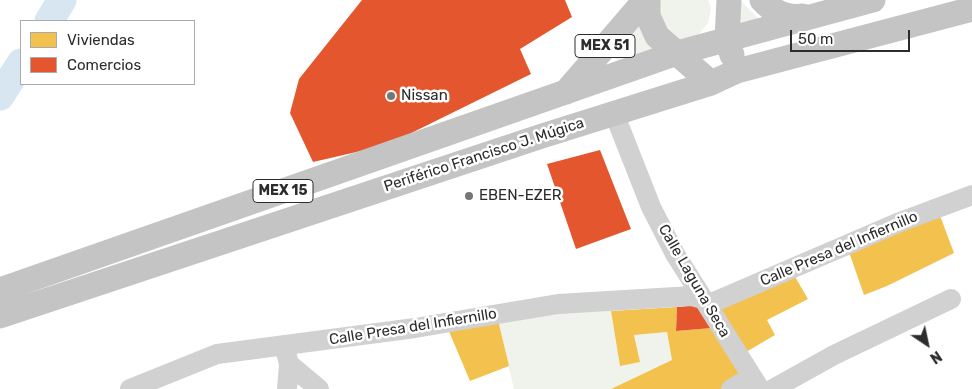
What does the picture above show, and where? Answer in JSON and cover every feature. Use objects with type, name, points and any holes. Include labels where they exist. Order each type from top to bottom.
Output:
[{"type":"main road","points":[[646,0],[648,16],[657,36],[711,83]]},
{"type":"main road","name":"MEX 51","points":[[542,136],[565,92],[646,0]]},
{"type":"main road","points":[[729,0],[727,39],[737,71]]},
{"type":"main road","points":[[762,0],[779,13],[794,18],[818,14]]},
{"type":"main road","name":"Periférico Francisco J. Múgica","points":[[0,290],[677,53],[873,0]]},
{"type":"main road","name":"Periférico Francisco J. Múgica","points":[[0,316],[542,136],[711,83],[737,71],[972,9]]},
{"type":"street","name":"Calle Laguna Seca","points":[[614,113],[651,207],[679,261],[755,383]]},
{"type":"street","name":"Calle Presa del Infiernillo","points":[[130,389],[217,354],[286,355],[415,328],[558,304],[692,296],[705,302],[900,222],[972,195]]},
{"type":"street","points":[[773,389],[834,355],[907,322],[951,299]]},
{"type":"street","points":[[286,355],[286,389]]},
{"type":"street","points":[[286,355],[319,389]]},
{"type":"street","points":[[731,389],[755,383]]},
{"type":"shaded area","points":[[651,0],[708,0],[711,8],[708,23],[698,35],[625,64],[616,59],[616,49]]},
{"type":"shaded area","points":[[740,0],[758,18],[768,24],[733,32]]},
{"type":"shaded area","points":[[557,310],[611,311],[620,365],[640,362],[634,335],[667,332],[672,360],[611,389],[514,389],[498,320]]},
{"type":"building: Viviendas","points":[[939,213],[954,253],[887,286],[864,295],[849,252]]},
{"type":"building: Viviendas","points":[[794,275],[808,299],[767,320],[775,335],[746,352],[717,308]]},
{"type":"building: Viviendas","points":[[677,307],[676,331],[712,328],[742,376],[722,389],[611,389],[672,360],[667,332],[634,335],[640,362],[620,366],[611,311]]},
{"type":"building: Viviendas","points":[[498,320],[509,366],[470,381],[448,329]]},
{"type":"building: Comercios","name":"Nissan","points":[[362,0],[565,0],[572,17],[520,49],[531,74],[387,145],[313,162],[290,113],[299,79]]},
{"type":"building: Comercios","points":[[600,150],[631,229],[576,249],[547,164]]},
{"type":"building: Comercios","points":[[699,305],[712,328],[676,331],[677,307]]},
{"type":"waterway","points":[[50,20],[62,0]]},
{"type":"waterway","points":[[0,96],[20,65]]},
{"type":"place","name":"Nissan","points":[[391,96]]},
{"type":"place","name":"EBEN-EZER","points":[[469,196]]}]
